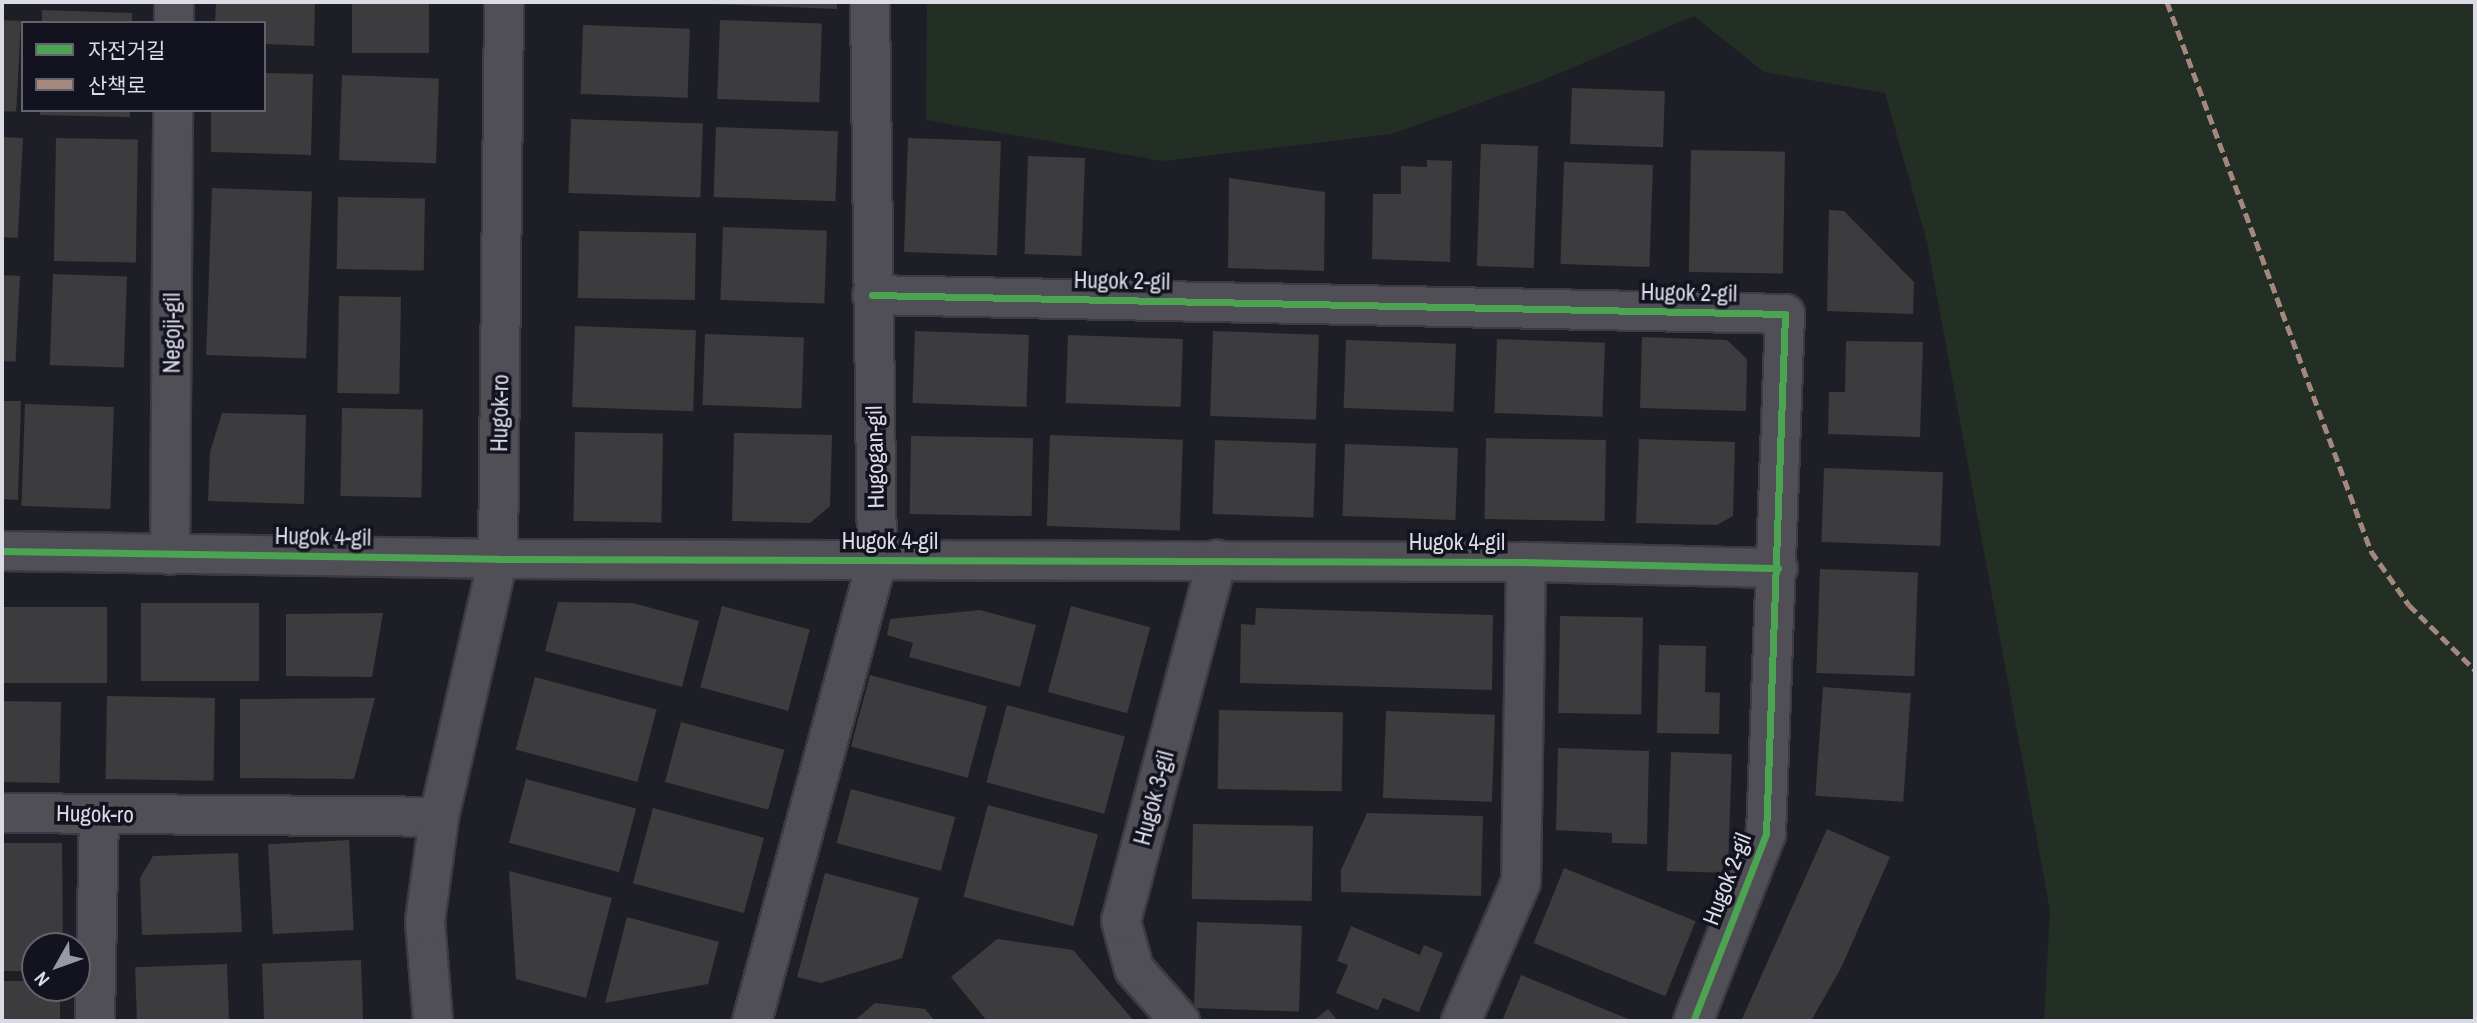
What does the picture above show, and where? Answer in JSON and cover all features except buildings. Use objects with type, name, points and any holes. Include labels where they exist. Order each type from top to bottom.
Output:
[{"type":"street","points":[[174,2],[174,21]]},
{"type":"street","name":"Hugok-ro","points":[[433,1021],[425,921],[439,817],[498,558],[504,2]]},
{"type":"street","name":"Hugogan-gil","points":[[752,1021],[877,560],[870,2]]},
{"type":"street","name":"Negoji-gil","points":[[170,555],[173,112]]},
{"type":"street","name":"Hugok 2-gil","points":[[872,295],[1784,314],[1778,568],[1766,834],[1693,1021]]},
{"type":"street","name":"Hugok 4-gil","points":[[2,551],[498,558],[1527,562],[1778,568]]},
{"type":"street","name":"Hugok 3-gil","points":[[1180,1021],[1134,969],[1121,921],[1217,560]]},
{"type":"street","points":[[1461,1021],[1521,882],[1527,562]]},
{"type":"street","name":"Hugok-ro","points":[[2,813],[439,817]]},
{"type":"street","points":[[95,1021],[99,814]]},
{"type":"green space","points":[[927,2],[2475,2],[2475,1021],[2044,1021],[2050,910],[1927,242],[1885,93],[1764,72],[1694,16],[1536,83],[1391,134],[1163,161],[926,120]]},
{"type":"marked path","points":[[2167,2],[2371,551],[2409,605],[2475,670]]},
{"type":"cycle path","points":[[872,295],[1785,314],[1766,834],[1693,1021]]},
{"type":"cycle path","points":[[2,551],[498,559],[1526,562],[1778,568]]}]
